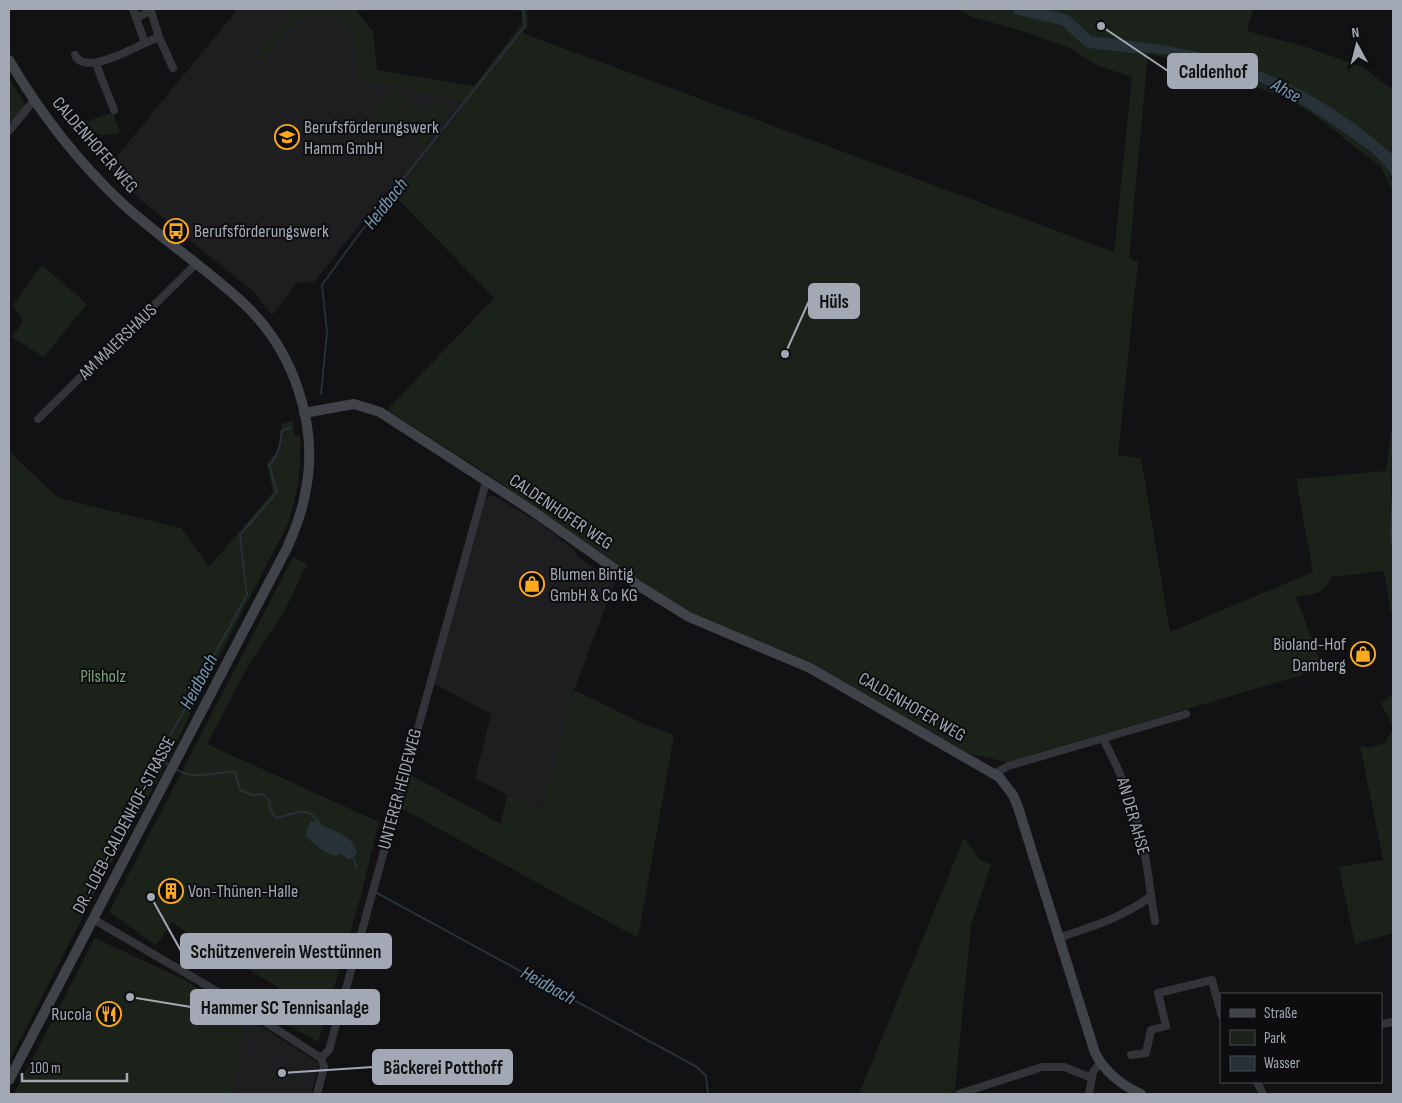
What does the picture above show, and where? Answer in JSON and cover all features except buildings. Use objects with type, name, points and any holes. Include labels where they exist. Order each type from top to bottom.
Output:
[{"type":"main road","name":"CALDENHOFER WEG","points":[[9,60],[34,100],[65,142],[105,186],[124,204],[242,301],[267,329],[290,368],[304,413],[354,404],[372,408],[528,508],[639,586],[689,618],[810,668],[994,774],[1007,785],[1015,801],[1091,1043],[1100,1063],[1123,1085],[1141,1094]]},
{"type":"main road","name":"DR.-LOEB-CALDENHOF-STRASSE","points":[[9,1080],[288,548],[306,494],[309,460],[304,413]]},
{"type":"street","points":[[133,9],[145,43]]},
{"type":"street","points":[[136,18],[154,10],[159,37],[173,68]]},
{"type":"street","points":[[75,55],[84,64],[96,64],[159,37]]},
{"type":"street","points":[[96,64],[114,110]]},
{"type":"street","points":[[9,131],[34,100]]},
{"type":"street","name":"AM MAIERSHAUS","points":[[38,419],[196,264]]},
{"type":"street","name":"UNTERER HEIDEWEG","points":[[317,1094],[324,1067],[322,1058],[328,1050],[486,482]]},
{"type":"street","points":[[994,774],[1008,766],[1186,714]]},
{"type":"street","name":"AN DER AHSE","points":[[1103,739],[1120,769],[1134,811],[1148,870],[1156,921]]},
{"type":"street","points":[[1058,938],[1110,920],[1127,912],[1151,896]]},
{"type":"street","points":[[93,919],[225,996],[322,1058]]},
{"type":"street","points":[[1131,1055],[1146,1053],[1151,1030],[1166,1026],[1158,992],[1212,980],[1220,1010]]},
{"type":"street","points":[[1089,1094],[1092,1078],[1100,1063]]},
{"type":"street","points":[[959,1094],[1042,1067],[1055,1065],[1092,1078]]},
{"type":"shaded area","name":"Berufsförderungswerk Hamm GmbH","points":[[238,9],[322,9],[353,23],[364,80],[455,99],[465,106],[395,196],[386,192],[314,282],[297,283],[272,315],[255,293],[142,201],[108,167]]},
{"type":"shaded area","points":[[489,496],[495,496],[538,522],[574,549],[576,555],[615,582],[574,690],[542,809],[507,795],[475,778],[491,714],[433,683],[485,500]]},
{"type":"shaded area","points":[[248,1018],[319,1063],[311,1094],[231,1094]]},
{"type":"green space","points":[[293,9],[355,9],[373,31],[377,70],[474,86],[521,25],[522,12],[516,9],[527,9],[528,27],[522,33],[1114,252],[1132,77],[1096,65],[1072,49],[1025,32],[972,17],[958,9],[1253,9],[1247,31],[1303,46],[1362,67],[1393,90],[1393,161],[1314,102],[1273,78],[1227,61],[1224,69],[1148,54],[1129,258],[1138,262],[1118,455],[1141,458],[1170,632],[1313,572],[1296,479],[1386,471],[1393,419],[1390,532],[1393,562],[1393,611],[1391,612],[1384,571],[1330,577],[1325,587],[1317,593],[1296,597],[1323,669],[1007,762],[970,754],[835,678],[693,614],[642,584],[489,475],[387,410],[494,298],[395,196],[465,106],[455,99],[395,87],[408,98],[383,128],[369,116],[394,86],[358,80],[353,32],[332,16],[320,14],[300,21],[291,27],[262,62],[255,56]]},
{"type":"green space","points":[[1234,71],[1299,100],[1366,149],[1385,165],[1393,183],[1393,192],[1381,167],[1313,114],[1292,101],[1232,77]]},
{"type":"green space","points":[[9,78],[29,112],[9,128]]},
{"type":"green space","points":[[410,100],[425,112],[400,142],[385,130]]},
{"type":"green space","points":[[437,100],[452,112],[424,146],[410,135]]},
{"type":"green space","points":[[113,112],[120,133],[109,135],[96,133],[86,122]]},
{"type":"green space","points":[[42,265],[87,304],[44,357],[12,337],[23,321],[13,305]]},
{"type":"green space","name":"Pilsholz","points":[[293,421],[294,435],[300,436],[300,459],[294,502],[288,524],[200,693],[166,765],[102,880],[9,1061],[9,451],[58,498],[181,528],[209,567],[273,492],[267,464],[279,448],[281,424]]},
{"type":"green space","points":[[293,557],[307,564],[286,608],[246,670],[207,744],[379,822],[360,899],[318,1042],[266,1013],[279,988],[172,923],[156,945],[109,912]]},
{"type":"green space","points":[[574,690],[642,723],[674,735],[638,938],[401,808],[411,775],[501,824],[507,795],[542,809]]},
{"type":"green space","points":[[1393,693],[1393,726],[1381,704]]},
{"type":"green space","points":[[1393,729],[1393,933],[1355,944],[1339,867],[1383,860],[1360,746],[1368,748],[1385,743]]},
{"type":"green space","points":[[964,838],[980,860],[991,864],[971,925],[955,1091],[946,1094],[859,1094]]},
{"type":"green space","points":[[95,938],[183,979],[248,1018],[231,1094],[14,1094]]},
{"type":"water","points":[[1118,40],[1157,44],[1194,51],[1264,73],[1297,88],[1361,128],[1391,153],[1393,156],[1393,179],[1385,166],[1368,150],[1328,121],[1282,93],[1234,71],[1209,63],[1156,53],[1118,51]]},
{"type":"water","points":[[1393,470],[1393,562],[1390,532]]},
{"type":"water","points":[[315,820],[351,841],[357,853],[353,858],[348,859],[340,853],[336,856],[327,853],[305,835],[310,822]]},
{"type":"waterway","name":"Heidbach","points":[[321,394],[327,332],[322,285],[359,234],[525,26],[523,9]]},
{"type":"waterway","name":"Ahse","points":[[1019,9],[1065,20],[1089,42],[1133,47]]},
{"type":"waterway","name":"Heidbach","points":[[169,765],[158,758],[247,595],[240,535],[277,492],[269,465],[277,454],[282,431],[290,427]]},
{"type":"waterway","name":"Heidbach","points":[[175,769],[182,773],[197,775],[235,772],[240,790],[253,795],[262,794],[269,800],[270,809],[276,818],[306,812],[316,818],[321,825]]},
{"type":"waterway","name":"Heidbach","points":[[353,858],[357,869]]},
{"type":"waterway","name":"Heidbach","points":[[375,892],[697,1067],[706,1076],[708,1094]]},
{"type":"place","name":"Caldenhof","points":[[1101,26]]},
{"type":"place","name":"Berufsförderungswerk Hamm GmbH","points":[[287,137]]},
{"type":"place","name":"Berufsförderungswerk","points":[[176,231]]},
{"type":"place","name":"Hüls","points":[[785,354]]},
{"type":"place","name":"Blumen Bintig GmbH & Co KG","points":[[532,584]]},
{"type":"place","name":"Bioland-Hof Damberg","points":[[1363,654]]},
{"type":"place","name":"Von-Thünen-Halle","points":[[171,891]]},
{"type":"place","name":"Schützenverein Westtünnen","points":[[151,897]]},
{"type":"place","name":"Hammer SC Tennisanlage","points":[[130,997]]},
{"type":"place","name":"Rucola","points":[[109,1014]]},
{"type":"place","name":"Bäckerei Potthoff","points":[[282,1073]]}]
